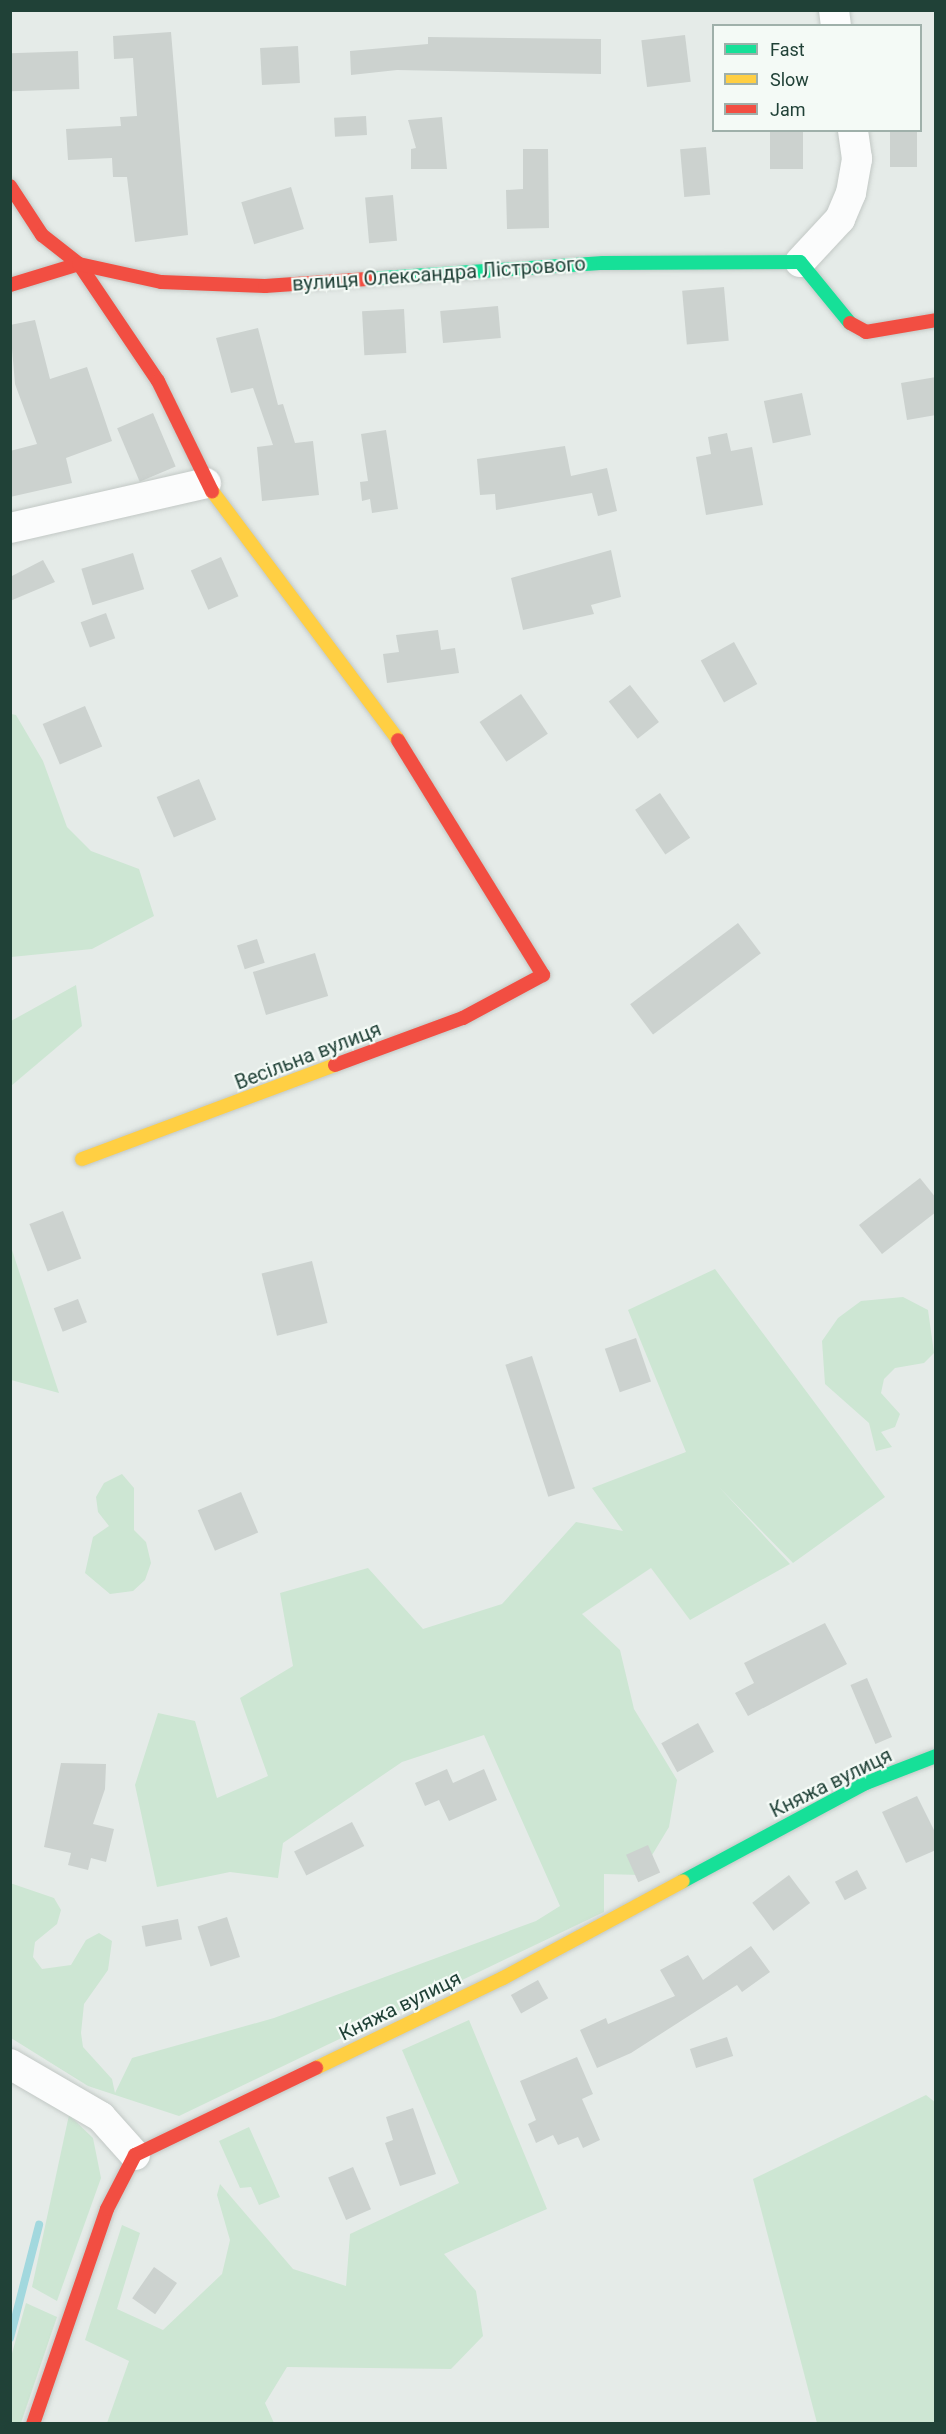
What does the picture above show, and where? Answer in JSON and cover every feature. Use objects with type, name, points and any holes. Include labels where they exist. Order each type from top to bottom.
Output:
[{"type":"street","points":[[853,132],[857,159],[851,193],[840,219],[800,262],[842,318],[866,332],[936,320]]},
{"type":"street","name":"вулиця Олександра Лістрового","points":[[10,186],[42,235],[79,264],[158,381],[206,483],[328,640],[435,793],[543,975]]},
{"type":"street","name":"вулиця Олександра Лістрового","points":[[10,285],[79,264],[161,282],[265,286],[603,263],[800,262]]},
{"type":"street","points":[[10,528],[206,483]]},
{"type":"street","name":"Весільна вулиця","points":[[82,1159],[463,1018],[543,975]]},
{"type":"street","name":"Княжа вулиця","points":[[135,2155],[503,1978],[866,1783],[936,1756]]},
{"type":"street","points":[[10,2064],[101,2117],[135,2155],[108,2209],[33,2424]]},
{"type":"green space","points":[[11,714],[16,715],[43,761],[67,827],[91,851],[139,869],[154,916],[92,949],[11,957]]},
{"type":"green space","points":[[76,985],[82,1026],[11,1086],[11,1021]]},
{"type":"green space","points":[[11,1247],[59,1393],[11,1380]]},
{"type":"green space","points":[[715,1269],[885,1497],[793,1563],[719,1487],[790,1564],[690,1620],[651,1568],[582,1614],[620,1650],[634,1709],[677,1780],[669,1827],[640,1875],[604,1874],[604,1912],[179,2116],[88,2086],[11,2038],[10,1883],[54,1898],[61,1910],[57,1924],[35,1942],[33,1957],[42,1969],[71,1965],[86,1940],[99,1933],[112,1941],[108,1970],[84,2004],[81,2033],[83,2047],[112,2079],[115,2093],[132,2058],[274,2018],[536,1921],[560,1906],[484,1735],[402,1762],[283,1843],[278,1878],[230,1872],[157,1887],[135,1785],[158,1713],[195,1721],[217,1798],[268,1776],[240,1698],[293,1666],[280,1593],[368,1568],[423,1629],[502,1604],[576,1522],[623,1531],[592,1488],[686,1452],[628,1310]]},
{"type":"green space","points":[[903,1297],[928,1310],[934,1353],[924,1363],[895,1368],[884,1379],[881,1393],[900,1414],[895,1427],[881,1432],[892,1447],[876,1451],[869,1423],[825,1384],[822,1341],[838,1318],[861,1301]]},
{"type":"green space","points":[[122,1474],[134,1488],[134,1530],[146,1542],[151,1563],[145,1580],[133,1591],[110,1594],[85,1573],[93,1537],[109,1526],[98,1512],[96,1497],[104,1483]]},
{"type":"green space","points":[[469,2020],[547,2209],[444,2254],[476,2291],[483,2336],[451,2369],[287,2367],[265,2403],[274,2423],[107,2423],[129,2361],[85,2340],[122,2225],[140,2233],[117,2309],[163,2330],[222,2274],[230,2240],[217,2195],[220,2184],[293,2269],[346,2286],[350,2234],[459,2183],[402,2050]]},
{"type":"green space","points":[[926,2095],[936,2103],[935,2423],[817,2423],[753,2179]]},
{"type":"green space","points":[[69,2115],[93,2138],[101,2178],[57,2301],[32,2287]]},
{"type":"green space","points":[[249,2127],[280,2197],[259,2205],[251,2187],[240,2188],[219,2141]]},
{"type":"green space","points":[[26,2303],[57,2317],[21,2423],[11,2424],[11,2357]]},
{"type":"building","points":[[171,32],[188,235],[135,242],[127,177],[113,177],[112,158],[68,160],[66,129],[121,126],[120,117],[137,116],[133,58],[114,59],[113,36]]},
{"type":"building","points":[[685,35],[691,82],[647,87],[641,40]]},
{"type":"building","points":[[428,37],[601,39],[601,74],[397,70],[351,75],[350,51],[428,44]]},
{"type":"building","points":[[298,46],[300,83],[262,85],[260,48]]},
{"type":"building","points":[[78,51],[79,89],[11,91],[10,53]]},
{"type":"building","points":[[366,116],[367,135],[335,137],[334,118]]},
{"type":"building","points":[[442,117],[447,169],[411,169],[411,149],[416,148],[408,120]]},
{"type":"building","points":[[770,132],[803,132],[803,169],[770,169]]},
{"type":"building","points":[[890,132],[917,132],[917,167],[890,167]]},
{"type":"building","points":[[706,147],[710,195],[684,197],[680,149]]},
{"type":"building","points":[[523,149],[548,149],[549,228],[507,229],[506,190],[523,189]]},
{"type":"building","points":[[291,187],[304,229],[254,244],[241,202]]},
{"type":"building","points":[[393,195],[397,241],[369,243],[365,197]]},
{"type":"building","points":[[724,287],[729,341],[687,344],[682,291]]},
{"type":"building","points":[[498,306],[501,338],[443,343],[440,311]]},
{"type":"building","points":[[404,309],[406,353],[364,355],[362,311]]},
{"type":"building","points":[[35,320],[50,379],[87,367],[112,441],[66,458],[72,483],[10,497],[10,451],[37,444],[15,384],[10,325]]},
{"type":"building","points":[[258,328],[278,405],[283,404],[295,443],[313,441],[319,495],[262,501],[257,447],[273,445],[253,388],[231,393],[216,338]]},
{"type":"building","points":[[936,377],[936,415],[907,420],[901,383]]},
{"type":"building","points":[[802,393],[811,435],[773,443],[764,401]]},
{"type":"building","points":[[153,413],[176,466],[140,482],[117,428]]},
{"type":"building","points":[[386,430],[398,509],[372,513],[370,499],[362,501],[360,482],[368,481],[361,434]]},
{"type":"building","points":[[727,433],[731,451],[752,447],[763,505],[706,515],[696,457],[711,454],[708,437]]},
{"type":"building","points":[[565,446],[571,476],[607,468],[617,511],[598,516],[592,493],[496,510],[495,494],[480,495],[477,459]]},
{"type":"building","points":[[611,550],[621,597],[591,605],[594,614],[523,630],[511,578]]},
{"type":"building","points":[[133,553],[144,589],[92,605],[81,569]]},
{"type":"building","points":[[221,557],[238,596],[208,610],[191,570]]},
{"type":"building","points":[[43,560],[55,582],[10,601],[10,577]]},
{"type":"building","points":[[106,613],[115,638],[90,648],[81,622]]},
{"type":"building","points":[[438,630],[441,650],[455,648],[459,673],[387,683],[383,654],[399,652],[396,635]]},
{"type":"building","points":[[734,642],[757,684],[724,702],[701,660]]},
{"type":"building","points":[[630,685],[659,722],[638,739],[609,702]]},
{"type":"building","points":[[521,694],[548,734],[506,762],[480,722]]},
{"type":"building","points":[[85,706],[102,747],[60,764],[43,724]]},
{"type":"building","points":[[199,779],[216,820],[174,837],[157,797]]},
{"type":"building","points":[[660,793],[690,838],[665,855],[635,810]]},
{"type":"building","points":[[738,923],[761,953],[653,1035],[630,1004]]},
{"type":"building","points":[[257,939],[265,963],[245,969],[237,945]]},
{"type":"building","points":[[315,953],[328,996],[266,1015],[253,972]]},
{"type":"building","points":[[920,1178],[936,1198],[936,1212],[882,1254],[859,1225]]},
{"type":"building","points":[[63,1211],[81,1259],[48,1272],[29,1224]]},
{"type":"building","points":[[312,1261],[327,1323],[277,1336],[262,1274]]},
{"type":"building","points":[[78,1299],[87,1322],[63,1332],[54,1308]]},
{"type":"building","points":[[636,1338],[651,1381],[620,1392],[605,1349]]},
{"type":"building","points":[[532,1356],[575,1488],[548,1497],[505,1365]]},
{"type":"building","points":[[241,1492],[258,1533],[215,1551],[198,1510]]},
{"type":"building","points":[[825,1623],[847,1664],[748,1716],[735,1693],[754,1683],[744,1663]]},
{"type":"building","points":[[867,1678],[892,1737],[875,1744],[850,1685]]},
{"type":"building","points":[[698,1723],[714,1752],[677,1772],[661,1743]]},
{"type":"building","points":[[61,1763],[106,1764],[105,1789],[93,1824],[114,1829],[106,1862],[91,1858],[88,1870],[68,1865],[71,1853],[44,1847]]},
{"type":"building","points":[[447,1769],[453,1783],[484,1769],[497,1800],[449,1821],[439,1800],[425,1806],[415,1783]]},
{"type":"building","points":[[917,1796],[936,1834],[936,1850],[906,1863],[882,1812]]},
{"type":"building","points":[[352,1822],[364,1846],[306,1876],[294,1852]]},
{"type":"building","points":[[648,1845],[660,1872],[638,1882],[626,1855]]},
{"type":"building","points":[[857,1870],[867,1889],[845,1900],[835,1882]]},
{"type":"building","points":[[789,1875],[810,1903],[773,1931],[752,1903]]},
{"type":"building","points":[[227,1917],[240,1957],[210,1967],[198,1927]]},
{"type":"building","points":[[178,1919],[182,1940],[146,1947],[142,1926]]},
{"type":"building","points":[[751,1946],[770,1972],[742,1992],[737,1985],[631,2053],[597,2068],[580,2030],[606,2018],[608,2024],[675,1996],[660,1970],[688,1955],[703,1980]]},
{"type":"building","points":[[538,1980],[548,1998],[521,2013],[511,1995]]},
{"type":"building","points":[[727,2037],[733,2056],[696,2068],[690,2049]]},
{"type":"building","points":[[577,2057],[593,2094],[582,2099],[600,2140],[583,2148],[578,2137],[558,2145],[553,2135],[536,2143],[528,2124],[536,2120],[520,2081]]},
{"type":"building","points":[[413,2108],[436,2174],[400,2186],[385,2143],[393,2140],[386,2117]]},
{"type":"building","points":[[353,2167],[371,2209],[346,2220],[328,2178]]},
{"type":"building","points":[[154,2267],[177,2283],[155,2314],[132,2298]]},
{"type":"waterway","points":[[10,2338],[39,2225]]},
{"type":"traffic: fast","points":[[367,279],[603,263],[800,262],[850,323]]},
{"type":"traffic: fast","points":[[683,1881],[866,1783],[936,1756]]},
{"type":"traffic: slow","points":[[212,491],[398,740]]},
{"type":"traffic: slow","points":[[82,1159],[335,1065]]},
{"type":"traffic: slow","points":[[316,2068],[503,1978],[683,1881]]},
{"type":"traffic: jam","points":[[10,186],[42,235],[79,264],[158,381],[212,491]]},
{"type":"traffic: jam","points":[[10,285],[79,264],[161,282],[265,286],[367,279]]},
{"type":"traffic: jam","points":[[850,323],[866,332],[936,320]]},
{"type":"traffic: jam","points":[[335,1065],[463,1018],[543,975],[398,740]]},
{"type":"traffic: jam","points":[[33,2424],[107,2209],[135,2155],[316,2068]]}]
